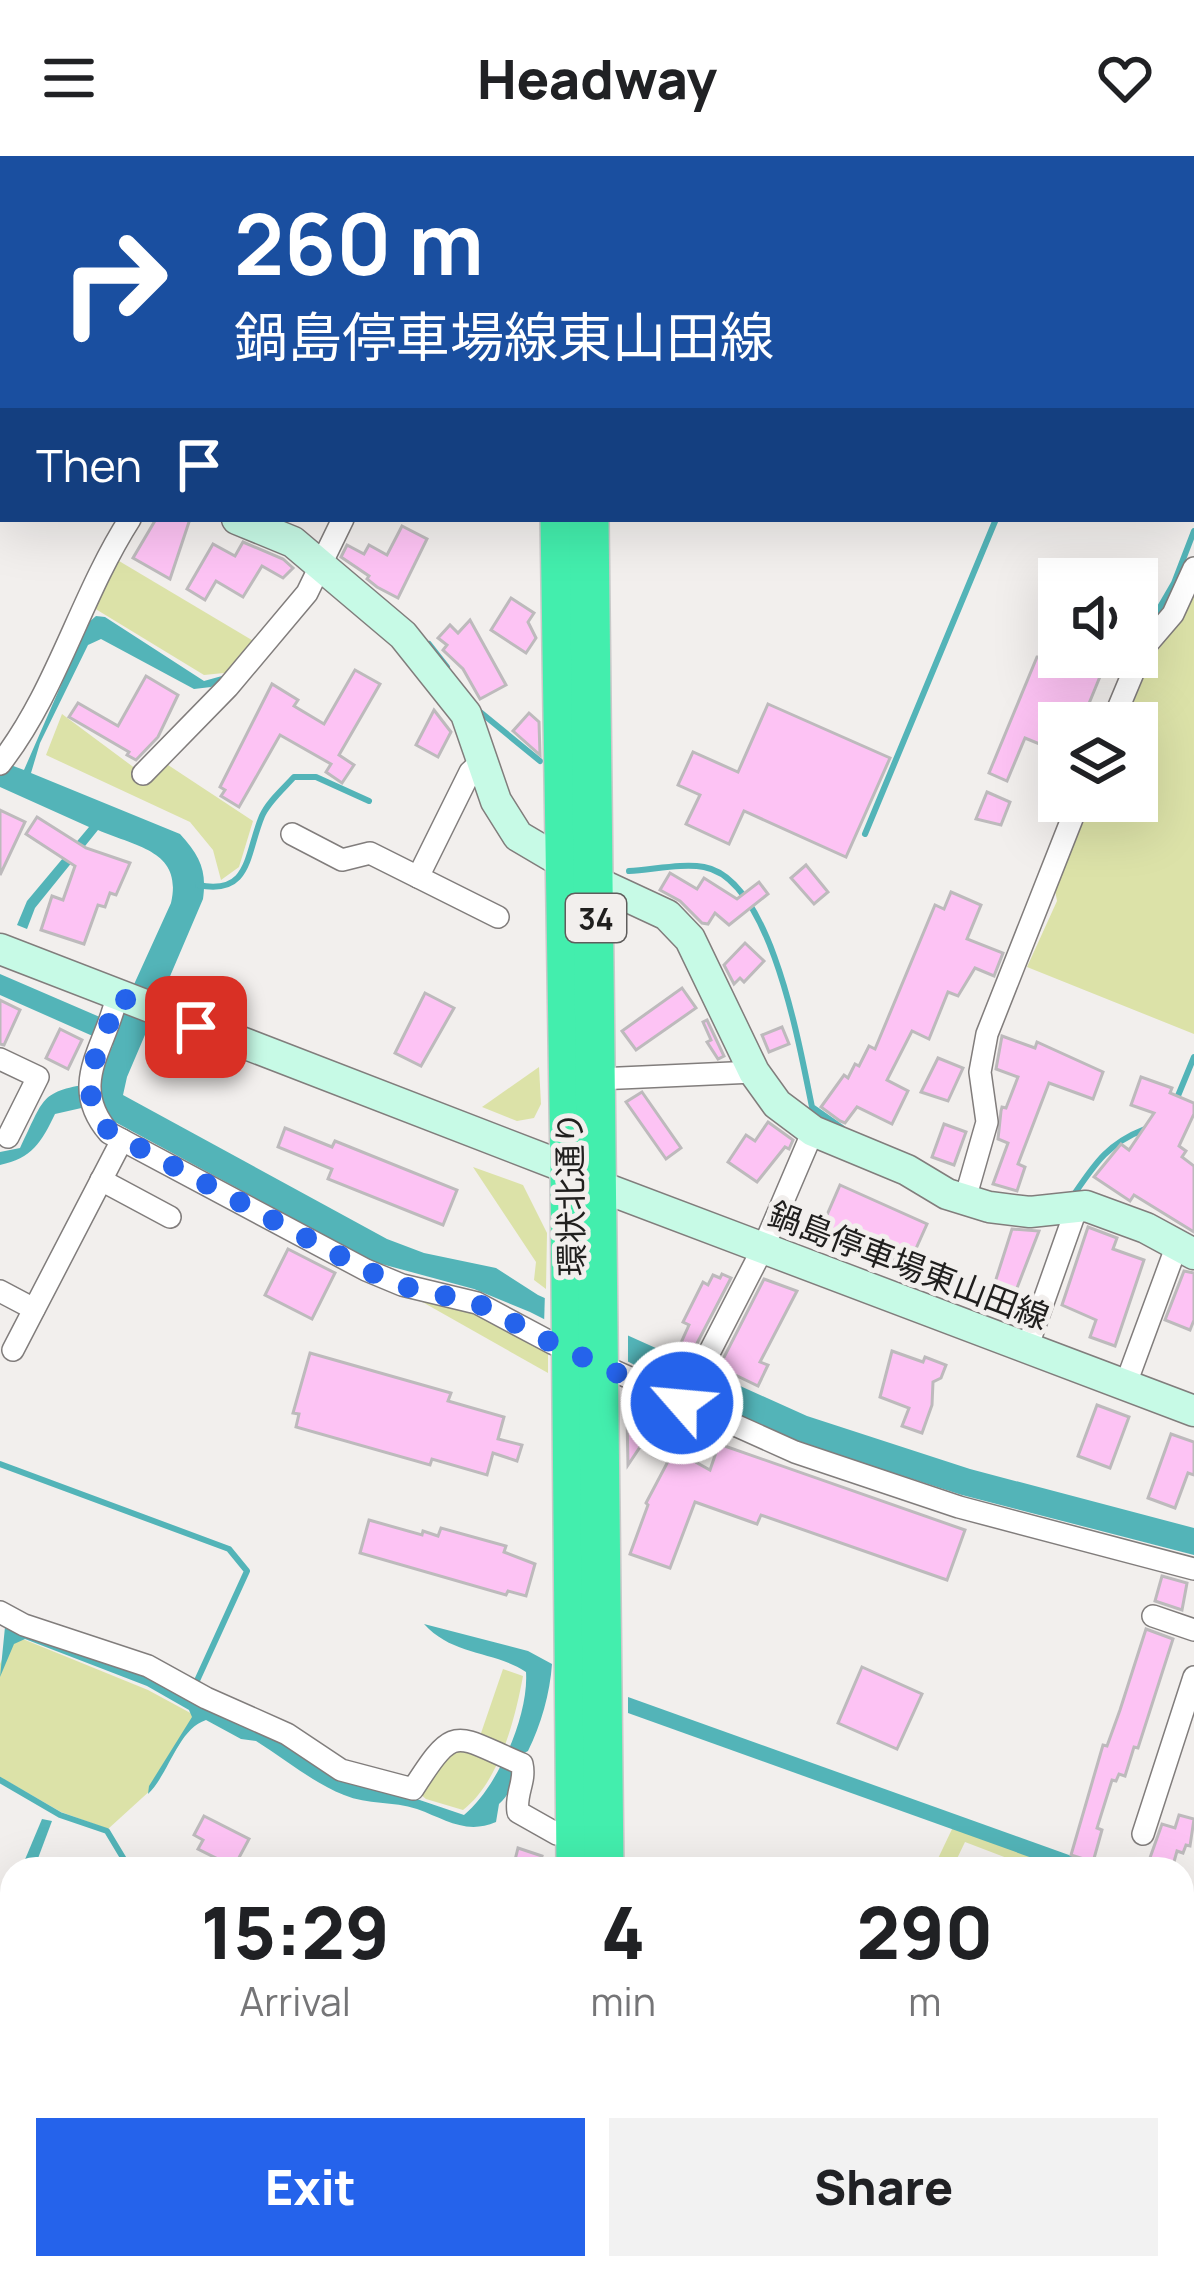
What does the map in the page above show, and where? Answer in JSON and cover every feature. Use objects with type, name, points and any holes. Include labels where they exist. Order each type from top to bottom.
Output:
[{"type":"highway","name":"環状北通り","points":[[560,522],[580,872],[598,1079],[585,1177]]},
{"type":"highway","name":"環状北通り","points":[[575,1854],[586,1339],[580,872],[589,522]]},
{"type":"highway","name":"環状北通り","points":[[586,1339],[604,1857]]},
{"type":"main road","points":[[244,522],[324,559],[403,635],[466,714],[496,801],[518,836],[667,915],[690,939],[754,1072],[777,1104],[813,1131],[967,1191],[989,1207],[1030,1212],[1077,1207],[1115,1214],[1186,1249]]},
{"type":"main road","name":"鍋島停車場東山田線","points":[[0,949],[118,1004],[159,1012],[1194,1412]]},
{"type":"street","points":[[3,761],[60,661],[82,606],[128,522]]},
{"type":"street","points":[[143,774],[228,687],[308,593],[342,522]]},
{"type":"street","points":[[1121,702],[1143,649],[1173,614],[1194,568]]},
{"type":"street","points":[[418,877],[470,772],[484,759]]},
{"type":"street","points":[[967,1191],[986,1122],[980,1072],[988,1034],[1071,822]]},
{"type":"street","points":[[292,834],[342,860],[370,853],[498,917]]},
{"type":"street","points":[[118,1004],[87,1081],[93,1108],[110,1132],[366,1270],[402,1286],[477,1303],[586,1339],[795,1453],[959,1507],[1194,1569]]},
{"type":"street","points":[[0,1059],[38,1077],[8,1137]]},
{"type":"street","points":[[598,1079],[754,1072]]},
{"type":"street","points":[[707,1357],[763,1248],[813,1131]]},
{"type":"street","points":[[13,1350],[122,1139]]},
{"type":"street","points":[[101,1180],[170,1217]]},
{"type":"street","points":[[1027,1348],[1077,1207]]},
{"type":"street","points":[[1125,1385],[1186,1249]]},
{"type":"street","points":[[0,1291],[34,1309]]},
{"type":"street","points":[[0,1612],[148,1666],[286,1734],[341,1770],[413,1789],[439,1748],[451,1740],[466,1740],[522,1763],[525,1777],[516,1798],[518,1812],[557,1834],[575,1854]]},
{"type":"street","points":[[1153,1616],[1194,1630]]},
{"type":"street","points":[[1143,1834],[1194,1677]]},
{"type":"green space","points":[[114,558],[257,643],[234,672],[204,675],[89,605]]},
{"type":"green space","points":[[1194,588],[1194,1034],[1027,967],[1057,901],[1055,890],[1083,822],[1158,822],[1158,702],[1134,702],[1144,678],[1158,678],[1158,650]]},
{"type":"green space","points":[[62,714],[136,769],[162,761],[253,821],[239,867],[221,880],[213,850],[190,822],[46,755]]},
{"type":"green space","points":[[539,1067],[541,1104],[534,1118],[517,1121],[482,1107]]},
{"type":"green space","points":[[473,1167],[523,1185],[547,1233],[546,1289],[534,1280],[536,1262]]},
{"type":"green space","points":[[410,1295],[486,1312],[548,1346],[548,1373]]},
{"type":"green space","points":[[13,1635],[148,1690],[196,1716],[153,1788],[108,1829],[61,1812],[0,1777],[0,1664]]},
{"type":"green space","points":[[503,1669],[523,1676],[496,1767],[463,1810],[426,1799],[403,1780],[415,1773],[440,1741],[461,1736],[479,1739]]},
{"type":"green space","points":[[953,1827],[1032,1857],[1004,1857],[965,1842],[958,1857],[939,1857]]},
{"type":"water","points":[[96,616],[105,617],[204,681],[229,674],[211,687],[194,689],[101,639],[88,645],[40,743],[31,773],[180,834],[203,871],[203,899],[123,1095],[387,1239],[424,1253],[496,1268],[538,1295],[807,1416],[970,1469],[1194,1528],[1194,1555],[962,1495],[794,1441],[530,1312],[474,1289],[374,1262],[115,1122],[99,1104],[55,1114],[34,1148],[0,1165],[0,1152],[20,1148],[34,1118],[53,1094],[96,1083],[113,1045],[0,995],[0,974],[116,1024],[171,903],[170,872],[154,853],[98,830],[35,908],[27,929],[17,925],[27,901],[89,827],[0,787],[0,761],[24,770],[88,623]]},
{"type":"water","points":[[424,1624],[528,1651],[552,1664],[537,1731],[528,1751],[518,1756],[496,1822],[485,1826],[465,1826],[408,1807],[344,1795],[256,1741],[241,1739],[206,1720],[188,1733],[148,1794],[192,1717],[189,1710],[147,1686],[25,1639],[14,1644],[0,1677],[5,1627],[12,1626],[156,1676],[402,1794],[464,1815],[488,1787],[508,1750],[522,1709],[526,1672],[447,1642]]},
{"type":"water","points":[[628,1697],[1075,1857],[1030,1857],[628,1713]]},
{"type":"water","points":[[42,1819],[52,1821],[38,1857],[26,1857]]},
{"type":"pier","points":[[545,1292],[628,1331],[628,1366],[544,1326]]},
{"type":"building","points":[[154,522],[189,522],[170,579],[133,558]]},
{"type":"building","points":[[402,526],[427,539],[398,598],[341,557],[347,545],[364,554],[369,545],[387,555]]},
{"type":"building","points":[[243,542],[293,568],[283,578],[262,566],[243,597],[216,581],[205,600],[187,589],[213,544],[235,556]]},
{"type":"building","points":[[511,598],[534,613],[528,622],[536,638],[526,653],[491,630]]},
{"type":"building","points":[[470,620],[506,685],[480,699],[438,638],[450,625],[458,633]]},
{"type":"building","points":[[1037,657],[1038,678],[1099,678],[1090,702],[1038,702],[1038,743],[1025,738],[1007,781],[989,773]]},
{"type":"building","points":[[355,670],[380,684],[339,755],[354,765],[342,783],[326,772],[331,764],[280,735],[239,807],[221,796],[225,790],[220,787],[272,684],[298,700],[294,706],[324,724]]},
{"type":"building","points":[[146,676],[178,695],[158,737],[136,760],[69,717],[78,703],[118,726]]},
{"type":"building","points":[[768,704],[890,758],[846,857],[744,811],[729,844],[686,824],[700,795],[678,785],[693,752],[738,772]]},
{"type":"building","points":[[434,710],[451,732],[438,757],[416,745]]},
{"type":"building","points":[[529,713],[539,722],[540,755],[513,731]]},
{"type":"building","points":[[987,792],[1010,802],[1001,825],[976,819]]},
{"type":"building","points":[[0,810],[25,822],[0,875]]},
{"type":"building","points":[[37,817],[86,848],[130,863],[116,895],[110,893],[105,907],[98,905],[84,944],[41,930],[52,896],[63,900],[75,866],[26,834]]},
{"type":"building","points":[[806,865],[828,892],[814,904],[791,878]]},
{"type":"building","points":[[670,873],[697,889],[704,878],[737,899],[759,882],[768,894],[729,925],[715,913],[708,924],[702,923],[680,901],[660,890]]},
{"type":"building","points":[[951,892],[981,905],[967,939],[1003,953],[994,976],[975,968],[958,996],[948,992],[929,1039],[912,1031],[887,1080],[908,1091],[892,1124],[857,1107],[845,1123],[840,1121],[821,1107],[844,1075],[848,1078],[855,1064],[859,1066],[869,1046],[875,1049],[935,905],[944,909]]},
{"type":"building","points":[[745,943],[764,961],[744,982],[740,978],[734,984],[724,965]]},
{"type":"building","points":[[682,988],[696,1008],[636,1050],[622,1031]]},
{"type":"building","points":[[425,993],[454,1008],[421,1066],[395,1053]]},
{"type":"building","points":[[0,1000],[20,1010],[4,1045],[0,1044]]},
{"type":"building","points":[[707,1020],[724,1056],[718,1059],[707,1042],[711,1040],[703,1022]]},
{"type":"building","points":[[782,1027],[789,1044],[769,1052],[762,1035]]},
{"type":"building","points":[[60,1029],[82,1040],[68,1069],[46,1058]]},
{"type":"building","points":[[1002,1036],[1035,1048],[1037,1042],[1103,1072],[1093,1099],[1049,1083],[1018,1164],[1025,1167],[1017,1191],[993,1184],[1008,1143],[998,1139],[1001,1111],[1018,1077],[996,1069]]},
{"type":"building","points":[[938,1058],[963,1068],[948,1101],[921,1092]]},
{"type":"building","points":[[1141,1077],[1172,1088],[1170,1093],[1194,1103],[1194,1114],[1179,1146],[1186,1151],[1182,1157],[1194,1166],[1194,1232],[1134,1195],[1130,1201],[1094,1177],[1121,1144],[1129,1150],[1154,1113],[1131,1105]]},
{"type":"building","points":[[642,1092],[681,1148],[666,1159],[626,1102]]},
{"type":"building","points":[[768,1122],[793,1140],[757,1182],[728,1162],[746,1135],[755,1141]]},
{"type":"building","points":[[944,1124],[966,1132],[954,1165],[932,1157]]},
{"type":"building","points":[[285,1128],[332,1147],[335,1141],[457,1190],[443,1225],[328,1179],[332,1169],[278,1147]]},
{"type":"building","points":[[840,1185],[927,1224],[914,1253],[907,1250],[901,1262],[862,1245],[853,1251],[822,1237],[820,1231]]},
{"type":"building","points":[[1088,1227],[1117,1238],[1113,1249],[1144,1260],[1115,1346],[1090,1337],[1096,1320],[1062,1305]]},
{"type":"building","points":[[1012,1229],[1039,1231],[1010,1306],[990,1298]]},
{"type":"building","points":[[288,1249],[335,1273],[312,1319],[265,1295]]},
{"type":"building","points":[[1184,1271],[1194,1273],[1190,1330],[1165,1320]]},
{"type":"building","points":[[722,1274],[731,1278],[693,1351],[680,1345],[689,1325],[683,1322],[703,1282],[708,1285],[713,1275],[720,1278]]},
{"type":"building","points":[[764,1279],[797,1291],[760,1362],[768,1365],[758,1386],[719,1367]]},
{"type":"building","points":[[892,1351],[946,1365],[941,1378],[933,1382],[932,1405],[922,1433],[902,1426],[909,1408],[880,1397]]},
{"type":"building","points":[[310,1353],[451,1393],[448,1401],[504,1417],[498,1439],[522,1445],[517,1461],[493,1453],[487,1475],[432,1459],[430,1465],[296,1427],[299,1414],[293,1413]]},
{"type":"building","points":[[1097,1405],[1129,1417],[1110,1468],[1078,1456]]},
{"type":"building","points":[[627,1417],[650,1417],[650,1432],[628,1465]]},
{"type":"building","points":[[1171,1434],[1194,1442],[1194,1475],[1188,1473],[1175,1508],[1148,1498]]},
{"type":"building","points":[[719,1444],[965,1530],[947,1580],[761,1515],[757,1524],[695,1502],[670,1568],[630,1554],[646,1503],[674,1450],[710,1470]]},
{"type":"building","points":[[369,1520],[422,1535],[423,1531],[438,1536],[441,1528],[506,1546],[504,1552],[535,1564],[526,1596],[508,1591],[506,1595],[360,1553]]},
{"type":"building","points":[[1162,1576],[1187,1583],[1182,1610],[1155,1601]]},
{"type":"building","points":[[1146,1629],[1173,1639],[1138,1748],[1134,1747],[1125,1776],[1119,1774],[1112,1780],[1097,1828],[1102,1830],[1094,1857],[1077,1857],[1071,1855],[1103,1745],[1107,1746]]},
{"type":"building","points":[[862,1667],[922,1694],[897,1749],[838,1723]]},
{"type":"building","points":[[1179,1815],[1194,1819],[1190,1846],[1183,1853],[1177,1851],[1175,1857],[1150,1857],[1162,1824],[1175,1828]]},
{"type":"building","points":[[204,1816],[249,1839],[239,1857],[214,1857],[198,1849],[203,1840],[194,1835]]},
{"type":"building","points":[[518,1848],[542,1856],[542,1857],[516,1857]]},
{"type":"waterway","points":[[865,834],[995,522]]},
{"type":"waterway","points":[[1158,611],[1194,531]]},
{"type":"waterway","points":[[429,644],[447,667]]},
{"type":"waterway","points":[[479,711],[540,761]]},
{"type":"waterway","points":[[198,885],[215,887],[237,878],[265,811],[294,777],[316,777],[369,801]]},
{"type":"waterway","points":[[629,871],[704,867],[728,878],[748,902],[779,970],[812,1107],[842,1128]]},
{"type":"waterway","points":[[1175,1103],[1194,1057]]},
{"type":"waterway","points":[[1075,1193],[1104,1155],[1145,1129]]},
{"type":"waterway","points":[[0,1464],[229,1549],[247,1571],[195,1685]]},
{"type":"waterway","points":[[0,1780],[60,1815],[107,1831],[123,1857]]},
{"type":"route","points":[[196,1027],[117,996],[87,1081],[94,1114],[110,1132],[366,1270],[402,1286],[477,1303],[682,1403]]}]
